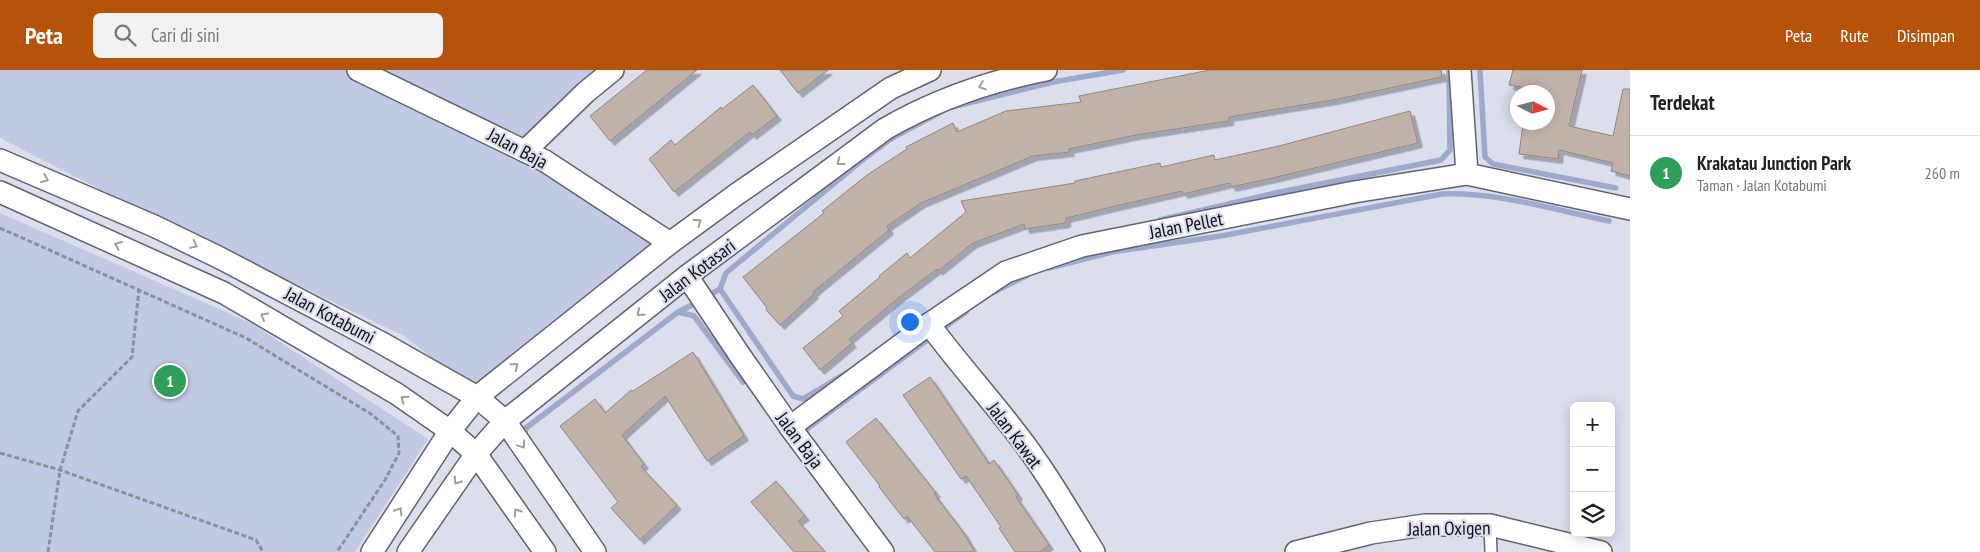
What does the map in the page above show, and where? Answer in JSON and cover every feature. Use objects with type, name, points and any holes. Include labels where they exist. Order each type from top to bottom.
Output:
[{"type":"street","name":"Jalan Baja","points":[[358,70],[545,160],[670,242]]},
{"type":"street","points":[[525,151],[586,92],[613,70]]},
{"type":"street","name":"Jalan Kotasari","points":[[372,552],[450,431],[477,397],[670,242],[891,88],[930,70]]},
{"type":"street","name":"Jalan Kotasari","points":[[408,552],[476,454],[505,421],[885,129],[950,97],[1007,78],[1046,70]]},
{"type":"street","points":[[1460,70],[1467,174]]},
{"type":"street","points":[[891,88],[906,117]]},
{"type":"street","name":"Jalan Kotabumi","points":[[0,160],[154,226],[220,258],[380,342],[477,397],[505,421],[595,552]]},
{"type":"street","name":"Jalan Pellet","points":[[790,427],[934,331],[1006,272],[1082,246],[1354,192],[1467,174],[1630,209]]},
{"type":"street","name":"Jalan Kotabumi","points":[[0,192],[224,293],[398,394],[450,431],[476,454],[545,552]]},
{"type":"street","name":"Jalan Baja","points":[[689,278],[790,427],[883,552]]},
{"type":"street","name":"Jalan Kawat","points":[[934,331],[1018,434],[1053,485],[1094,552]]},
{"type":"street","name":"Jalan Oxigen","points":[[1296,552],[1370,533],[1425,525],[1490,525],[1601,552]]},
{"type":"lane","points":[[1490,525],[1491,552]]},
{"type":"path","points":[[0,228],[246,338],[371,414],[398,436],[399,453],[385,480],[337,552]]},
{"type":"path","points":[[48,552],[60,470],[78,411],[132,357],[139,290]]},
{"type":"path","points":[[0,453],[60,470],[256,540],[263,552]]},
{"type":"shaded area","points":[[0,70],[619,70],[528,141],[658,250],[483,397],[404,336],[113,196],[0,138]]},
{"type":"shaded area","points":[[0,213],[251,323],[428,439],[355,552],[0,552]]},
{"type":"building","points":[[647,70],[697,70],[610,141],[590,116]]},
{"type":"building","points":[[780,70],[828,70],[798,93]]},
{"type":"building","points":[[1210,70],[1441,70],[1442,77],[1333,100],[1229,117],[1229,121],[1136,135],[1069,149],[1070,152],[1033,156],[921,203],[887,226],[889,230],[813,292],[814,294],[780,325],[766,310],[767,308],[743,277],[824,213],[822,211],[867,175],[907,149],[906,147],[953,123],[957,132],[1006,111],[1081,102],[1079,96]]},
{"type":"building","points":[[1513,70],[1582,70],[1569,126],[1613,136],[1623,89],[1630,89],[1630,176],[1611,171],[1613,163],[1559,150],[1558,159],[1519,154],[1522,130],[1555,130],[1555,85],[1509,85]]},
{"type":"building","points":[[753,85],[777,116],[752,135],[750,132],[674,192],[649,159],[671,140],[675,145],[721,107],[722,109]]},
{"type":"building","points":[[1410,111],[1418,143],[1231,187],[1230,183],[1183,194],[1182,191],[1120,205],[1066,218],[1066,223],[1025,229],[1024,224],[973,243],[938,271],[937,269],[897,299],[849,339],[852,343],[820,370],[803,348],[843,316],[839,311],[879,276],[907,253],[910,258],[966,212],[961,201],[1075,183],[1075,181],[1160,163],[1161,167],[1214,155],[1215,160],[1279,146]]},
{"type":"building","points":[[693,352],[744,436],[707,461],[665,396],[622,435],[644,464],[641,467],[677,505],[640,540],[611,508],[618,502],[560,426],[595,399],[605,413],[631,390],[633,391]]},
{"type":"building","points":[[930,377],[989,464],[994,460],[1018,495],[1016,497],[1049,545],[1040,552],[1015,552],[999,528],[1001,527],[966,476],[961,479],[903,395]]},
{"type":"building","points":[[876,418],[936,493],[934,494],[963,532],[975,552],[935,552],[907,516],[904,519],[879,487],[846,442]]},
{"type":"building","points":[[776,481],[805,516],[798,521],[825,552],[794,552],[751,502]]},
{"type":"waterway","points":[[952,107],[1053,82],[1123,70]]},
{"type":"waterway","points":[[1160,220],[1275,193],[1441,160],[1450,150],[1449,70]]},
{"type":"waterway","points":[[1480,70],[1485,157],[1493,164],[1616,188]]},
{"type":"waterway","points":[[706,297],[720,289],[726,273],[865,158],[892,138],[941,112]]},
{"type":"waterway","points":[[1049,268],[1112,252],[1221,236],[1442,194],[1463,194],[1505,199],[1609,221]]},
{"type":"waterway","points":[[992,293],[1028,275]]},
{"type":"waterway","points":[[720,289],[793,396],[803,399],[846,373]]},
{"type":"waterway","points":[[678,312],[698,302]]},
{"type":"waterway","points":[[524,438],[526,428],[678,312],[694,316],[743,382]]},
{"type":"waterway","points":[[939,331],[966,312]]},
{"type":"waterway","points":[[804,431],[930,338],[932,341]]},
{"type":"place","name":"Krakatau Junction Park","points":[[170,381]]}]
